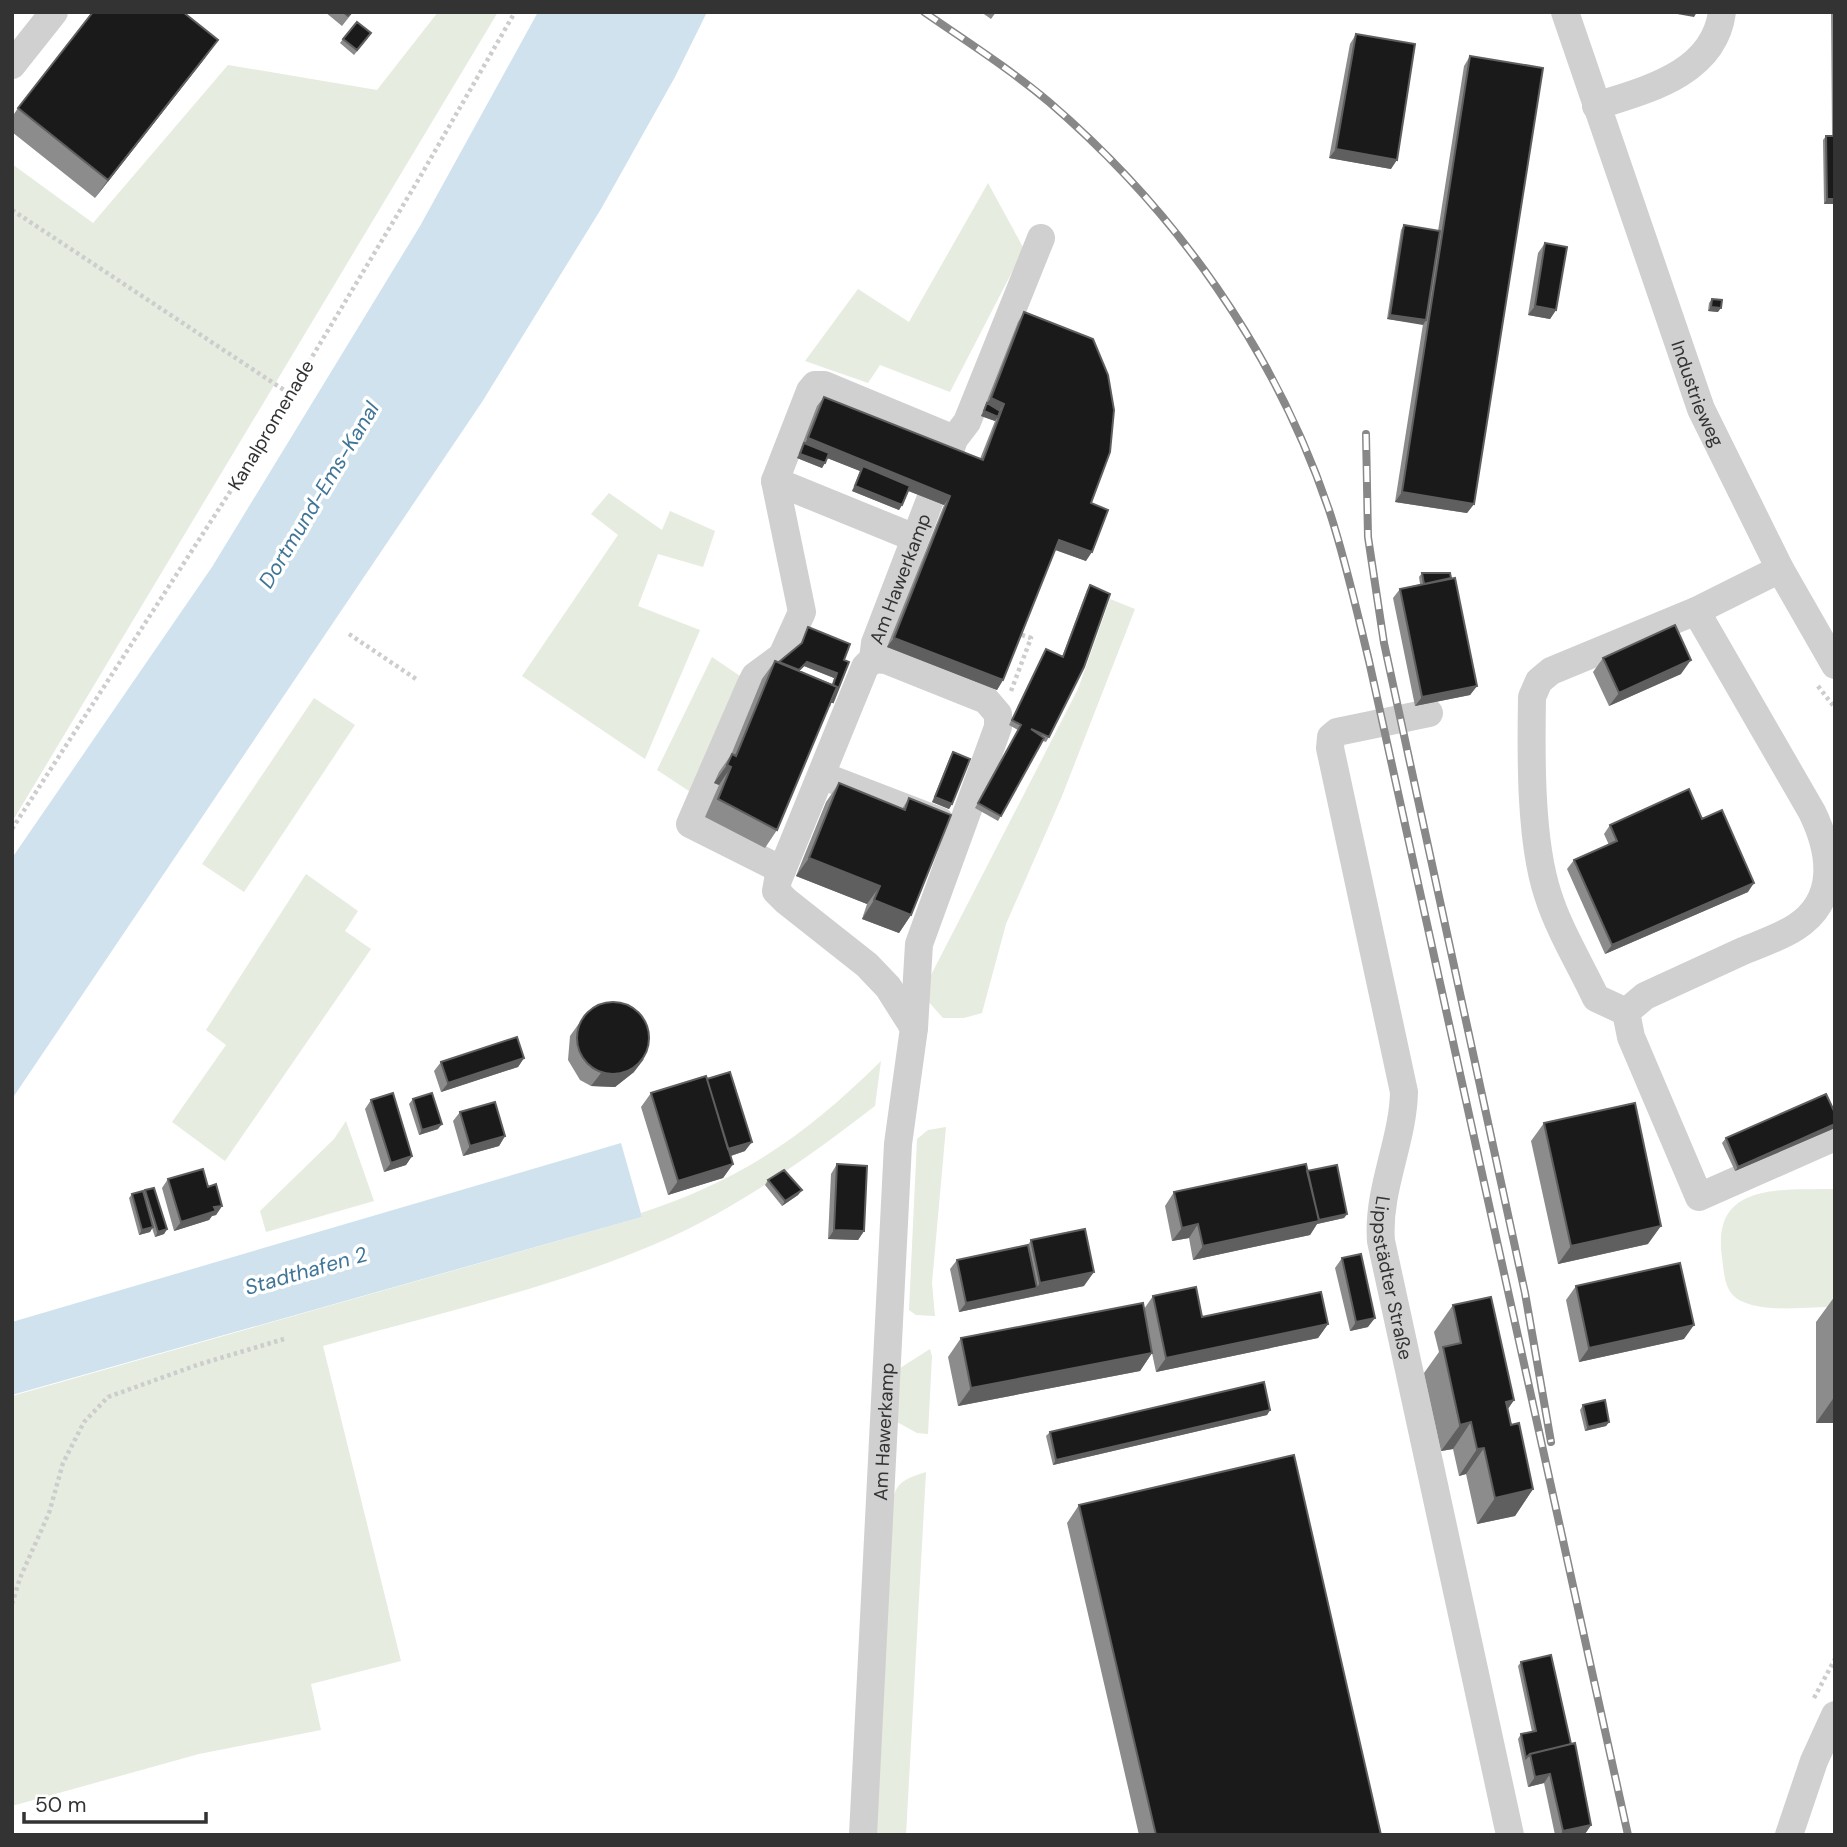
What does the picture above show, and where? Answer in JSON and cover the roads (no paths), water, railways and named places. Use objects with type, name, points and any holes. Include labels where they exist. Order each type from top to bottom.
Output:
[{"type":"street","points":[[12,65],[54,12]]},
{"type":"street","name":"Industrieweg","points":[[1565,12],[1701,409],[1780,569],[1835,665]]},
{"type":"street","points":[[1596,106],[1660,84],[1691,67],[1712,46],[1721,15]]},
{"type":"street","points":[[782,870],[690,824],[755,676],[782,656],[802,612],[775,481],[810,391],[815,385],[824,385],[951,448],[967,422],[1041,238]]},
{"type":"street","points":[[775,481],[915,538]]},
{"type":"street","name":"Am Hawerkamp","points":[[914,1028],[888,987],[867,965],[776,891],[782,870],[823,776],[865,667],[873,659],[876,643],[930,500]]},
{"type":"street","points":[[1626,1012],[1596,998],[1548,898],[1537,837],[1532,697],[1539,681],[1551,671],[1696,611],[1780,569]]},
{"type":"street","points":[[1626,1012],[1645,996],[1797,926],[1817,906],[1827,884],[1829,863],[1825,839],[1696,611]]},
{"type":"street","name":"Am Hawerkamp","points":[[863,1835],[898,1144],[914,1028],[919,944],[998,727],[998,714],[986,700],[886,660],[873,659]]},
{"type":"street","name":"Lippstädter Straße","points":[[1429,713],[1337,732],[1331,737],[1330,748],[1404,1092],[1404,1112],[1382,1203],[1381,1241],[1510,1835]]},
{"type":"street","points":[[823,776],[959,828]]},
{"type":"street","points":[[1626,1012],[1631,1037],[1699,1197],[1835,1137]]},
{"type":"street","points":[[1789,1835],[1814,1761],[1835,1715]]},
{"type":"water","name":"Dortmund-Ems-Kanal","points":[[538,12],[707,12],[675,77],[601,209],[482,402],[12,1099],[12,858],[212,567],[420,226]]},
{"type":"water","name":"Stadthafen 2","points":[[621,1143],[642,1217],[12,1395],[12,1322]]},
{"type":"railway","points":[[924,12],[1049,102],[1096,145],[1139,190],[1180,238],[1251,341],[1308,454],[1336,531],[1369,661],[1628,1835]]},
{"type":"railway","points":[[1366,434],[1368,537],[1384,643],[1525,1293],[1551,1442]]}]
